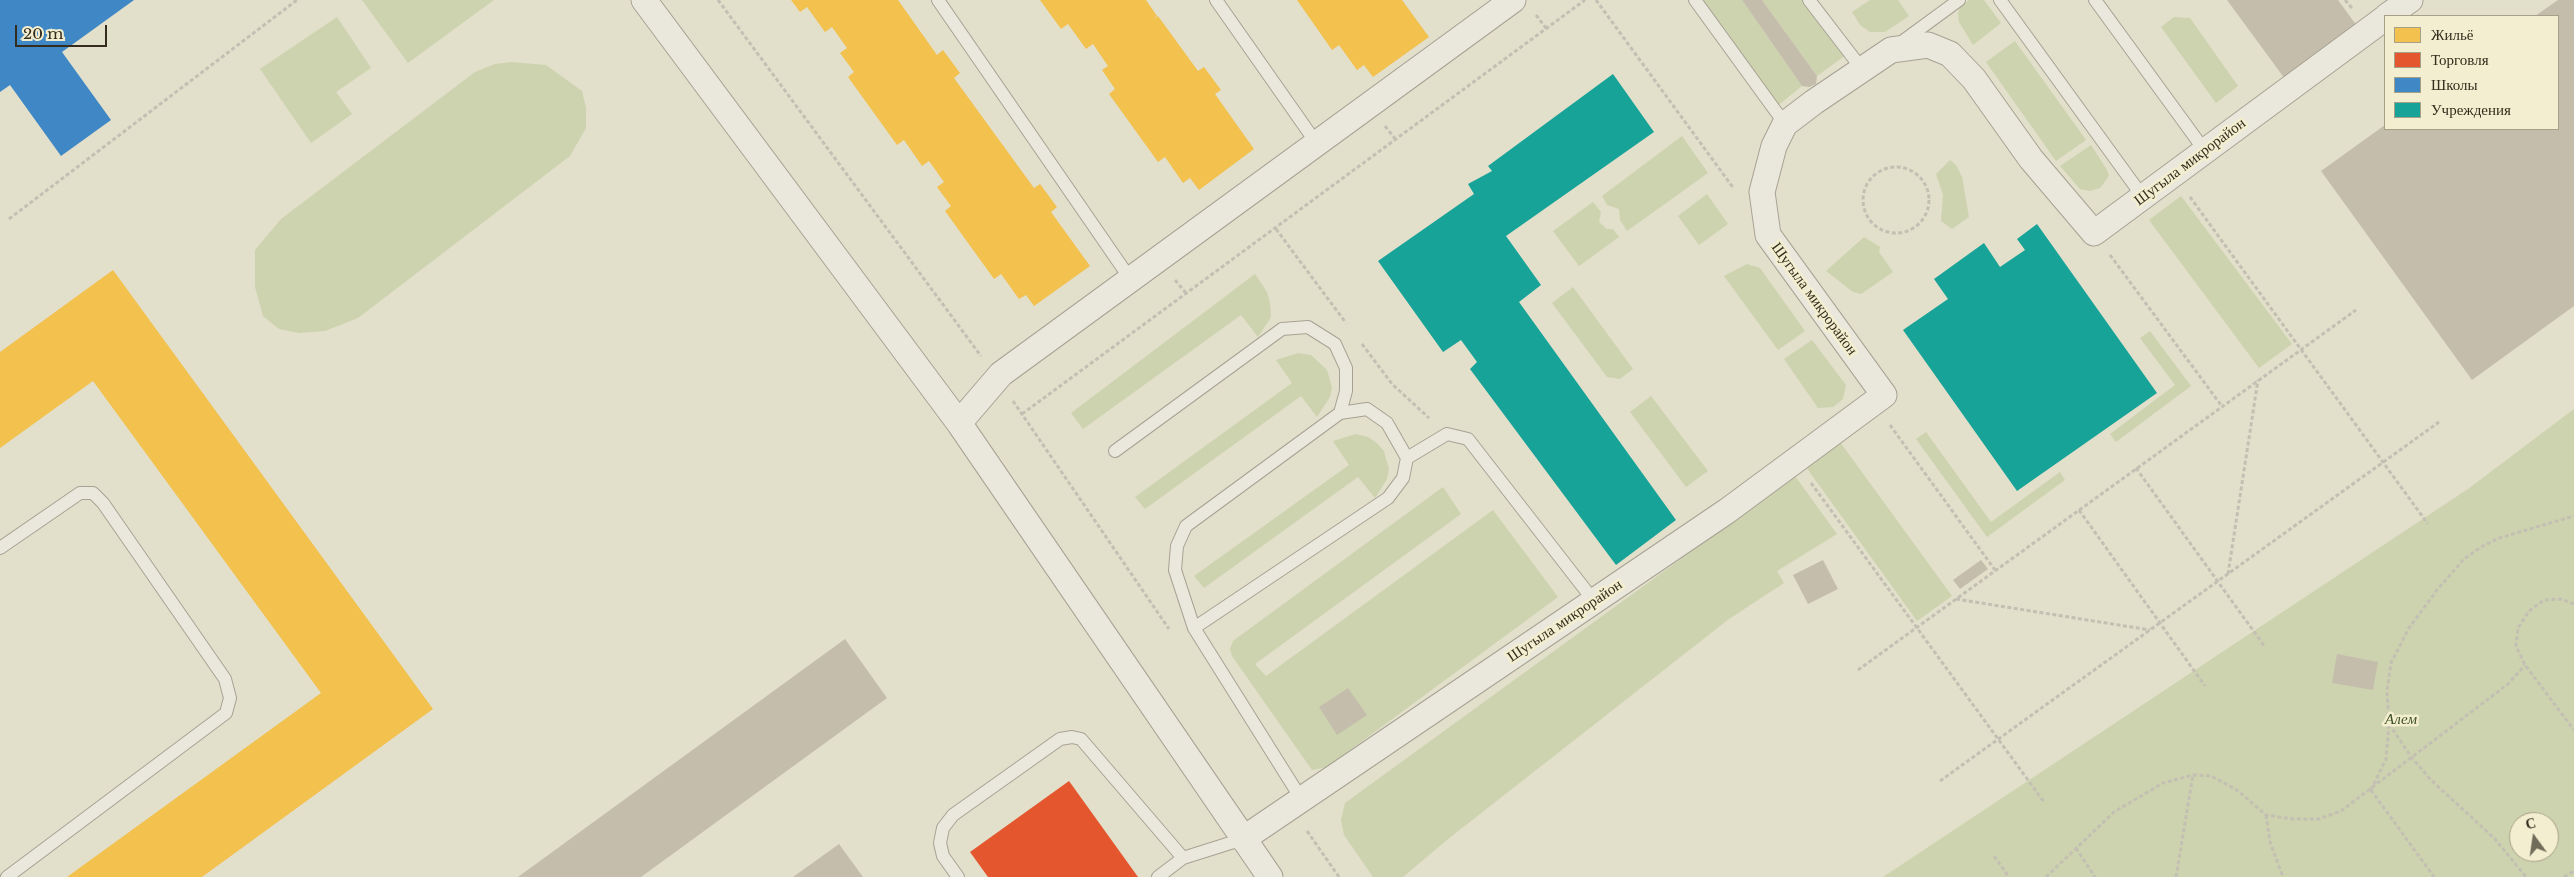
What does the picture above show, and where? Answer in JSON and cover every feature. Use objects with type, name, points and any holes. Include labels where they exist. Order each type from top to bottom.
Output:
[{"type":"street","points":[[644,0],[959,423],[1270,877]]},
{"type":"street","name":"Шугыла микрорайон","points":[[2389,15],[2410,0]]},
{"type":"street","points":[[959,423],[1002,374],[1317,144],[1500,4]]},
{"type":"street","name":"Шугыла микрорайон","points":[[1243,839],[1726,511],[1884,395],[1768,235],[1762,192],[1774,146],[1785,124],[1891,50],[1928,45],[1950,54],[1974,79],[2031,159],[2094,233],[2384,18]]},
{"type":"lane","points":[[938,0],[1131,280]]},
{"type":"lane","points":[[1216,0],[1317,144]]},
{"type":"lane","points":[[1695,0],[1785,124]]},
{"type":"lane","points":[[1809,0],[1862,69]]},
{"type":"lane","points":[[1891,50],[1959,0]]},
{"type":"lane","points":[[2000,0],[2143,197]]},
{"type":"lane","points":[[2095,0],[2205,150]]},
{"type":"lane","points":[[1115,451],[1282,329],[1308,327],[1335,344],[1346,368],[1346,391],[1340,413]]},
{"type":"lane","points":[[1194,628],[1388,498],[1403,478],[1407,458],[1388,423],[1367,409],[1340,413],[1186,526],[1177,546],[1175,570],[1194,628],[1302,800]]},
{"type":"lane","points":[[1407,458],[1447,434],[1468,439],[1594,601]]},
{"type":"lane","points":[[0,548],[80,493],[92,493],[103,503],[225,678],[230,698],[226,713],[7,877]]},
{"type":"lane","points":[[958,877],[944,856],[940,843],[944,828],[952,815],[1060,739],[1072,737],[1081,740],[1183,858]]},
{"type":"lane","points":[[1158,877],[1183,858],[1243,839]]},
{"type":"path","points":[[9,219],[297,0]]},
{"type":"path","points":[[718,0],[998,379]]},
{"type":"path","points":[[1022,414],[1585,0]]},
{"type":"path","points":[[1596,0],[1739,196]]},
{"type":"path","points":[[1887,168],[1909,169],[1919,175],[1926,184],[1929,195],[1925,216],[1909,230],[1888,232],[1878,228],[1865,212],[1863,201],[1869,181],[1887,168]]},
{"type":"path","points":[[2173,174],[2428,524]]},
{"type":"path","points":[[2094,233],[2221,405]]},
{"type":"path","points":[[1858,670],[2221,405],[2356,310]]},
{"type":"path","points":[[2228,574],[2258,380]]},
{"type":"path","points":[[1873,403],[1996,570]]},
{"type":"path","points":[[1940,781],[2439,422]]},
{"type":"path","points":[[1794,460],[2044,802]]},
{"type":"path","points":[[2136,468],[2265,646]]},
{"type":"path","points":[[2079,510],[2205,686]]},
{"type":"path","points":[[2371,790],[2386,759],[2387,691],[2392,663],[2409,628],[2464,559],[2499,538],[2574,516]]},
{"type":"path","points":[[1956,599],[2150,630]]},
{"type":"path","points":[[2574,604],[2562,599],[2544,600],[2529,611],[2518,628],[2516,646],[2524,665],[2574,730]]},
{"type":"path","points":[[2046,877],[2114,812],[2163,783],[2193,775],[2211,776],[2237,790],[2266,815],[2293,819],[2319,819],[2341,811],[2508,684],[2524,665]]},
{"type":"path","points":[[2388,724],[2412,758],[2431,780],[2495,839],[2526,877]]},
{"type":"path","points":[[2176,877],[2193,775]]},
{"type":"path","points":[[2371,790],[2434,877]]},
{"type":"path","points":[[2266,815],[2270,842],[2283,877]]},
{"type":"path","points":[[2076,848],[2095,877]]},
{"type":"path","points":[[1994,856],[2009,877]]},
{"type":"path","points":[[2564,877],[2574,871]]},
{"type":"green space","points":[[362,0],[494,0],[408,63]]},
{"type":"green space","points":[[1698,0],[1742,0],[1802,86],[1776,107]]},
{"type":"green space","points":[[1762,0],[1806,0],[1846,55],[1817,76]]},
{"type":"green space","points":[[1870,0],[1898,0],[1909,16],[1885,32],[1870,32],[1860,25],[1852,12]]},
{"type":"green space","points":[[1969,0],[1984,0],[2001,23],[1973,45],[1959,22],[1958,14],[1960,7]]},
{"type":"green space","points":[[337,17],[371,68],[336,92],[352,114],[311,143],[260,69]]},
{"type":"green space","points":[[2174,17],[2190,18],[2238,86],[2216,103],[2161,27]]},
{"type":"green space","points":[[2015,41],[2086,140],[2056,161],[1986,62]]},
{"type":"green space","points":[[511,62],[546,65],[582,91],[586,108],[586,128],[570,156],[358,318],[325,331],[299,333],[279,329],[263,316],[255,287],[255,250],[281,219],[475,72],[495,64]]},
{"type":"green space","points":[[1682,136],[1708,173],[1627,231],[1620,220],[1619,209],[1607,205],[1602,196]]},
{"type":"green space","points":[[2091,145],[2109,176],[2100,188],[2090,191],[2080,189],[2060,166]]},
{"type":"green space","points":[[1950,160],[1956,165],[1962,177],[1969,217],[1952,229],[1941,221],[1943,195],[1936,174]]},
{"type":"green space","points":[[1707,194],[1728,224],[1699,245],[1678,216]]},
{"type":"green space","points":[[2181,196],[2292,344],[2259,368],[2149,220]]},
{"type":"green space","points":[[1593,202],[1601,212],[1599,222],[1607,229],[1613,229],[1619,237],[1579,266],[1553,231]]},
{"type":"green space","points":[[1864,237],[1880,247],[1879,252],[1893,272],[1861,294],[1853,292],[1826,271]]},
{"type":"green space","points":[[1747,264],[1760,268],[1805,331],[1778,350],[1724,276]]},
{"type":"green space","points":[[1255,274],[1267,292],[1271,317],[1258,337],[1241,315],[1083,429],[1071,413]]},
{"type":"green space","points":[[1573,287],[1633,369],[1620,379],[1607,377],[1552,303]]},
{"type":"green space","points":[[2150,331],[2191,386],[2116,442],[2110,434],[2175,385],[2140,338]]},
{"type":"green space","points":[[1812,340],[1846,385],[1843,399],[1833,407],[1818,408],[1784,359]]},
{"type":"green space","points":[[1298,353],[1311,355],[1327,370],[1332,387],[1330,397],[1317,417],[1301,396],[1145,509],[1135,497],[1292,383],[1276,360]]},
{"type":"green space","points":[[1651,396],[1708,471],[1686,487],[1630,412]]},
{"type":"green space","name":"Алем","points":[[2574,409],[2574,877],[1883,877],[2468,489]]},
{"type":"green space","points":[[1926,432],[1991,522],[2060,472],[2065,480],[1987,537],[1916,439]]},
{"type":"green space","points":[[1356,434],[1368,437],[1384,451],[1389,468],[1387,479],[1375,498],[1358,477],[1204,588],[1194,576],[1349,465],[1333,441]]},
{"type":"green space","points":[[1840,442],[1952,596],[1917,621],[1806,467]]},
{"type":"green space","points":[[1795,476],[1837,534],[1777,571],[1784,583],[1729,619],[1448,839],[1403,877],[1373,877],[1344,835],[1341,820],[1345,803]]},
{"type":"green space","points":[[1443,487],[1461,514],[1255,664],[1266,676],[1493,510],[1558,597],[1327,767],[1312,770],[1232,656],[1230,649],[1233,641]]},
{"type":"building: Жильё","points":[[791,0],[898,0],[937,55],[943,50],[960,73],[954,78],[1034,188],[1040,184],[1057,207],[1051,212],[1090,266],[1034,306],[1026,295],[1019,299],[1001,274],[994,279],[945,211],[951,206],[937,187],[944,182],[929,161],[922,166],[904,140],[897,145],[848,77],[854,72],[840,53],[847,48],[832,27],[825,32],[807,7],[800,12]]},
{"type":"building: Жильё","points":[[1040,0],[1146,0],[1157,16],[1153,20],[1158,16],[1198,71],[1204,67],[1221,90],[1215,94],[1254,149],[1199,190],[1190,178],[1183,183],[1165,157],[1158,162],[1109,94],[1115,89],[1102,70],[1108,66],[1093,44],[1086,49],[1068,24],[1061,29]]},
{"type":"building: Жильё","points":[[1297,0],[1402,0],[1429,37],[1373,77],[1364,65],[1357,70],[1339,45],[1332,50]]},
{"type":"building: Жильё","points":[[113,270],[433,709],[202,877],[67,877],[321,693],[93,381],[0,448],[0,352]]},
{"type":"building: Торговля","points":[[1069,781],[1138,877],[988,877],[970,852]]},
{"type":"building: Школы","points":[[0,0],[134,0],[62,52],[111,120],[61,156],[10,85],[0,92]]},
{"type":"building: Учреждения","points":[[1613,74],[1654,132],[1506,236],[1541,285],[1519,302],[1676,520],[1616,565],[1470,369],[1477,362],[1461,340],[1443,352],[1378,261],[1474,194],[1468,184],[1492,171],[1488,166]]},
{"type":"building: Учреждения","points":[[2037,224],[2157,393],[2017,491],[1903,330],[1948,299],[1934,279],[1984,243],[2000,267],[2025,250],[2017,239]]},
{"type":"building: Прочее","points":[[1742,0],[1762,0],[1817,76],[1816,84],[1809,87],[1802,86]]},
{"type":"building: Прочее","points":[[2227,0],[2338,0],[2357,26],[2285,79]]},
{"type":"building: Прочее","points":[[2558,0],[2574,0],[2574,306],[2472,380],[2321,171],[2384,126],[2384,130],[2559,130],[2559,15],[2536,15]]},
{"type":"building: Прочее","points":[[1823,560],[1838,589],[1808,604],[1793,575]]},
{"type":"building: Прочее","points":[[1981,560],[1988,569],[1960,589],[1953,580]]},
{"type":"building: Прочее","points":[[845,639],[887,698],[641,877],[518,877]]},
{"type":"building: Прочее","points":[[2337,654],[2378,662],[2373,690],[2332,683]]},
{"type":"building: Прочее","points":[[1348,688],[1367,715],[1337,735],[1319,707]]},
{"type":"building: Прочее","points":[[839,844],[863,877],[793,877]]}]
